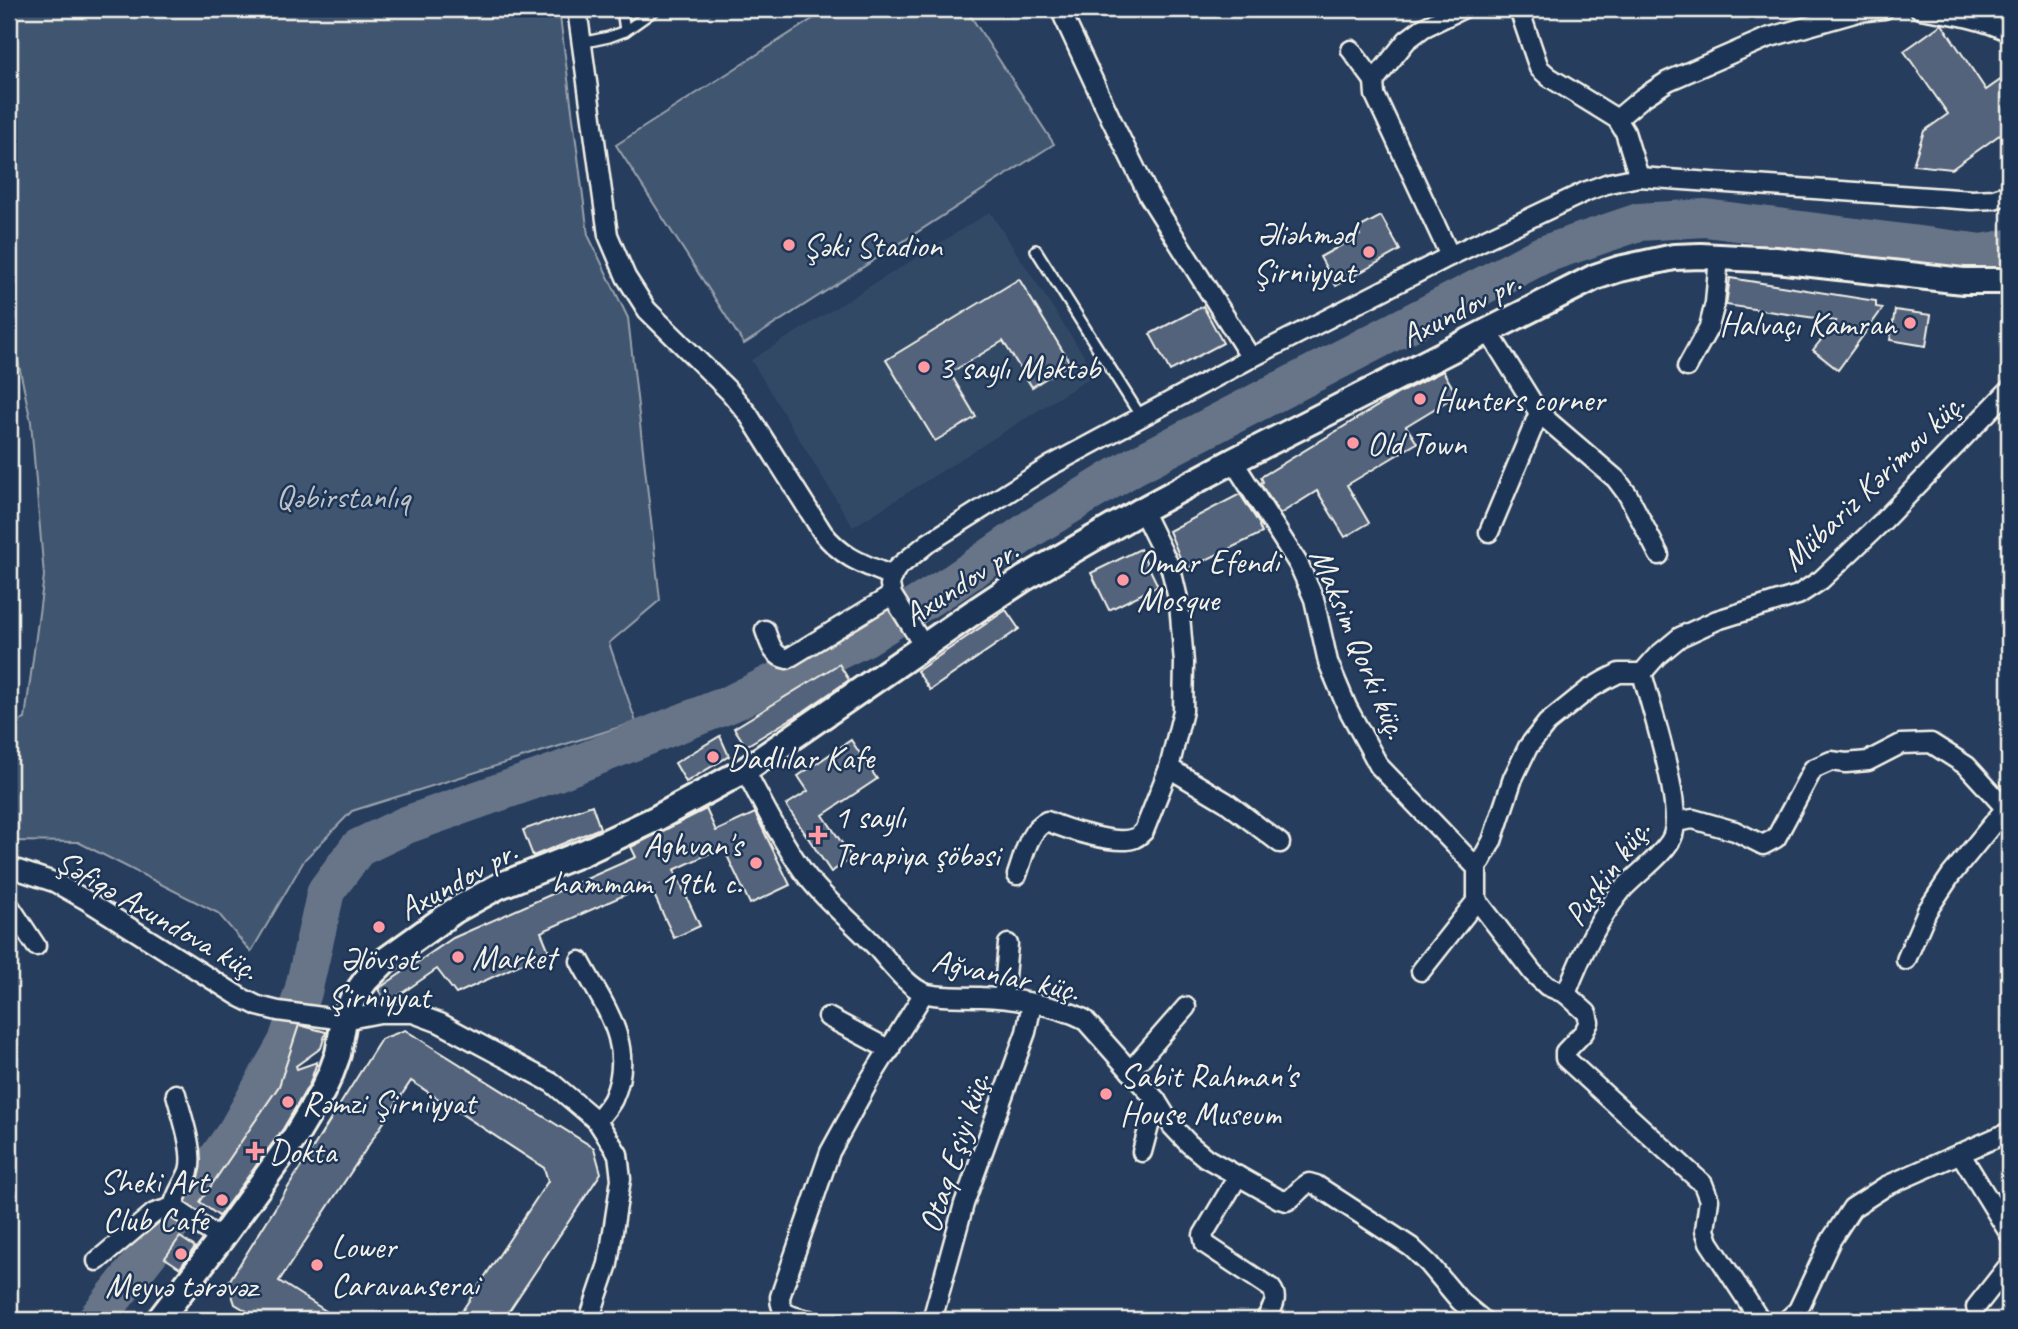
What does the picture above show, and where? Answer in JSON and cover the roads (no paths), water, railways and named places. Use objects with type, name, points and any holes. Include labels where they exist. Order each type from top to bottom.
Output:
[{"type":"street","points":[[577,9],[608,235],[626,277],[647,310],[729,391],[748,414],[823,533],[834,546],[854,561],[892,576]]},
{"type":"street","points":[[1060,9],[1149,196],[1251,358]]},
{"type":"street","points":[[1374,81],[1407,40],[1423,28],[1462,9]]},
{"type":"street","points":[[1519,9],[1539,68],[1617,119],[1625,132],[1639,177]]},
{"type":"street","points":[[1617,119],[1642,97],[1668,81],[1767,38],[1858,12],[1884,9]]},
{"type":"street","points":[[1920,9],[1998,26],[2009,32]]},
{"type":"street","points":[[1351,50],[1374,81],[1375,95],[1450,256]]},
{"type":"street","points":[[918,636],[891,595],[892,576],[908,558],[991,502],[1050,466],[1251,358],[1450,256],[1587,191],[1639,177],[1972,200],[1994,199],[2009,194]]},
{"type":"street","name":"Axundov pr.","points":[[159,1320],[295,1137],[322,1092],[338,1054],[344,1020],[353,998],[387,959],[454,911],[499,886],[585,852],[657,818],[745,770],[918,636],[1142,510],[1488,331],[1595,277],[1619,269],[1674,257],[1719,257],[1776,260],[1963,281],[2009,281]]},
{"type":"street","points":[[1687,367],[1709,327],[1715,303],[1719,257]]},
{"type":"street","points":[[1488,331],[1539,413],[1616,480],[1628,495],[1659,555]]},
{"type":"street","name":"Mübariz Kərimov küç.","points":[[1642,673],[1680,637],[1717,620],[1798,595],[1821,580],[1883,521],[2009,390]]},
{"type":"street","points":[[1489,532],[1539,413]]},
{"type":"street","name":"Maksim Qorki küç.","points":[[1233,461],[1299,565],[1314,599],[1328,662],[1347,707],[1379,766],[1477,868]]},
{"type":"street","points":[[1017,875],[1031,835],[1048,821],[1067,830],[1122,840],[1136,838],[1144,831],[1169,768],[1183,711],[1184,663],[1180,603],[1171,569],[1142,510]]},
{"type":"street","points":[[765,630],[773,651],[779,657],[787,659],[891,595]]},
{"type":"street","points":[[1642,673],[1619,673],[1588,690],[1547,723],[1528,747],[1518,767],[1492,841],[1477,868],[1477,900],[1533,973],[1547,986],[1566,994],[1587,1013],[1589,1022],[1584,1032],[1565,1052],[1565,1058],[1703,1184],[1709,1200],[1705,1230],[1709,1242],[1760,1320]]},
{"type":"street","name":"Puşkin küç.","points":[[1566,994],[1603,918],[1622,890],[1667,846],[1673,836],[1675,822],[1672,790],[1642,673]]},
{"type":"street","name":"Puşkin küç.","points":[[1675,822],[1693,819],[1735,831],[1763,845],[1776,838],[1813,769],[1831,761],[1868,761],[1901,744],[1931,743],[1967,766],[2007,810]]},
{"type":"street","points":[[1169,768],[1226,802],[1280,843]]},
{"type":"street","name":"Ağvanlar küç.","points":[[745,770],[803,871],[824,897],[905,978],[924,993],[938,996],[1003,998],[1070,1012],[1084,1019],[1156,1100],[1172,1126],[1206,1158],[1287,1201],[1303,1186],[1309,1183],[1316,1185],[1411,1247],[1460,1301],[1483,1320]]},
{"type":"street","points":[[1906,960],[1927,911],[1951,875],[2007,810]]},
{"type":"street","name":"Şəfiqə Axundova küç.","points":[[9,867],[54,882],[97,906],[258,1006],[311,1017],[344,1020],[380,1013],[413,1013],[439,1023],[552,1083],[597,1121],[618,1154],[621,1179],[608,1264],[589,1320]]},
{"type":"street","points":[[1421,971],[1477,900]]},
{"type":"street","points":[[9,905],[36,946]]},
{"type":"street","points":[[1003,998],[1008,944]]},
{"type":"street","points":[[580,961],[621,1042],[620,1079],[612,1101],[597,1121]]},
{"type":"street","points":[[810,1320],[784,1312],[780,1307],[780,1297],[830,1152],[869,1081],[924,993]]},
{"type":"street","name":"Otaq Eşiyi küç.","points":[[932,1320],[964,1204],[1026,1032],[1032,1004]]},
{"type":"street","points":[[1130,1071],[1186,1007]]},
{"type":"street","points":[[828,1017],[890,1050]]},
{"type":"street","points":[[173,1206],[189,1170],[191,1156],[176,1094]]},
{"type":"street","points":[[1142,1152],[1156,1100]]},
{"type":"street","points":[[1798,1317],[1831,1240],[1852,1208],[1886,1186],[2009,1132]]},
{"type":"street","points":[[1960,1153],[2009,1233]]},
{"type":"street","points":[[1238,1176],[1203,1235],[1205,1244],[1272,1287],[1276,1300],[1265,1320]]},
{"type":"street","points":[[173,1206],[221,1240]]},
{"type":"street","points":[[97,1261],[154,1213],[173,1206]]},
{"type":"street","points":[[1976,1307],[2009,1265]]},
{"type":"lane","points":[[622,9],[625,31]]},
{"type":"lane","points":[[581,43],[625,31],[656,9]]},
{"type":"lane","points":[[1036,250],[1141,418]]},
{"type":"waterway","points":[[96,1320],[166,1231],[236,1132],[287,1042],[303,992],[326,891],[358,848],[406,825],[557,772],[732,703],[864,638],[953,583],[1032,528],[1134,466],[1542,255],[1639,222],[1705,218],[1983,253],[2009,248]]},
{"type":"place","name":"Şəki Stadion","points":[[789,245]]},
{"type":"place","name":"Əliəhməd Şirniyyat","points":[[1369,252]]},
{"type":"place","name":"Halvaçı Kamran","points":[[1910,323]]},
{"type":"place","name":"3 saylı Məktəb","points":[[924,367]]},
{"type":"place","name":"Hunters corner","points":[[1420,399]]},
{"type":"place","name":"Old Town","points":[[1353,443]]},
{"type":"place","name":"Omar Efendi Mosque","points":[[1123,580]]},
{"type":"place","name":"Dadlılar Kafe","points":[[713,757]]},
{"type":"place","name":"1 saylı Terapiya şöbəsi","points":[[818,835]]},
{"type":"place","name":"Aghvan's hammam 19th c.","points":[[756,863]]},
{"type":"place","name":"Əlövsət Şirniyyat","points":[[379,927]]},
{"type":"place","name":"Market","points":[[458,957]]},
{"type":"place","name":"Sabit Rahman's House Museum","points":[[1106,1094]]},
{"type":"place","name":"Rəmzi Şirniyyat","points":[[288,1102]]},
{"type":"place","name":"Dokta","points":[[255,1151]]},
{"type":"place","name":"Sheki Art Club Cafe","points":[[222,1200]]},
{"type":"place","name":"Meyvə tərəvəz","points":[[181,1254]]},
{"type":"place","name":"Lower Caravanserai","points":[[317,1265]]},
{"type":"park label","name":"Qəbirstanlıq","points":[[343,496]]}]
